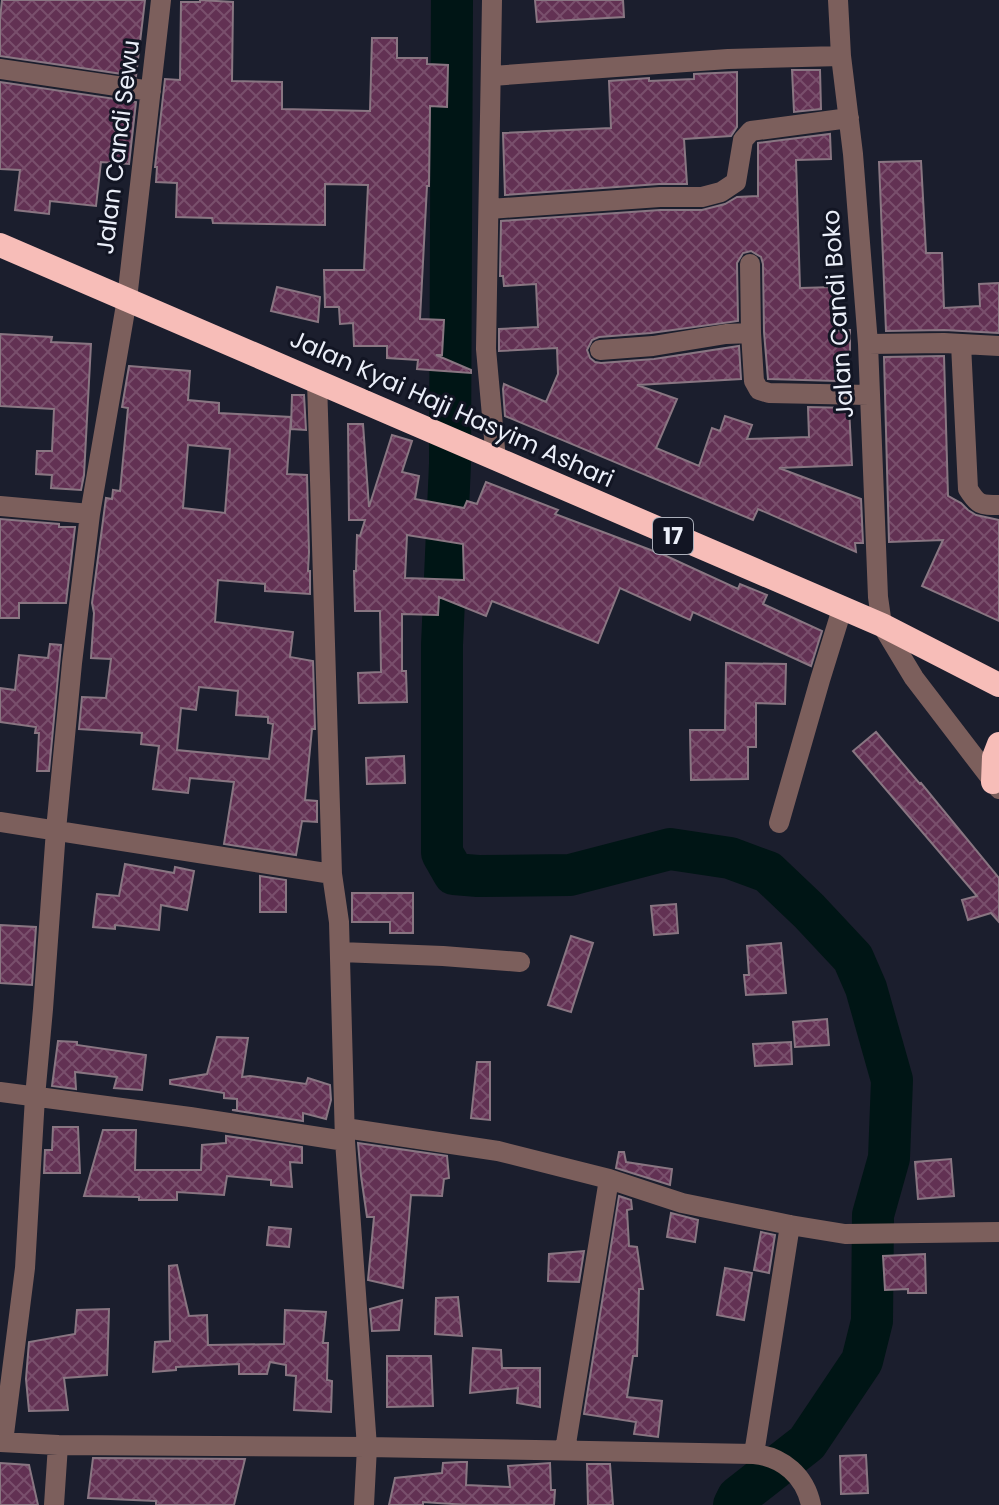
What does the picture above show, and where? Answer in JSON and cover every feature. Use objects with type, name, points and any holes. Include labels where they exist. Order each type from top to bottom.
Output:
[{"type":"highway","name":"Jalan Kyai Haji Hasyim Ashari","points":[[0,245],[882,625]]},
{"type":"highway","name":"17","points":[[882,625],[999,685]]},
{"type":"highway","points":[[996,786],[994,757],[999,744]]},
{"type":"street","name":"Jalan Candi Sewu","points":[[2,1442],[25,1268],[35,1097],[72,663],[90,514],[127,299],[161,0]]},
{"type":"street","points":[[492,0],[486,349],[496,460]]},
{"type":"street","name":"Jalan Candi Boko","points":[[838,0],[868,344],[878,597],[882,625]]},
{"type":"street","points":[[492,76],[728,59],[841,56]]},
{"type":"street","points":[[0,69],[151,91]]},
{"type":"street","points":[[490,209],[702,197],[721,192],[736,182],[743,140],[751,131],[849,118]]},
{"type":"street","points":[[750,264],[754,381],[759,390],[769,393],[869,395]]},
{"type":"street","points":[[600,350],[751,333]]},
{"type":"street","points":[[868,344],[999,346]]},
{"type":"street","points":[[961,344],[968,489],[976,502],[999,505]]},
{"type":"street","points":[[317,381],[332,874],[339,922],[345,1135],[367,1447],[364,1505]]},
{"type":"street","points":[[0,506],[90,514]]},
{"type":"street","points":[[779,823],[842,609]]},
{"type":"street","points":[[882,625],[914,678],[996,786]]},
{"type":"street","points":[[0,822],[332,874]]},
{"type":"street","points":[[340,952],[520,962]]},
{"type":"street","points":[[0,1092],[345,1135],[472,1146],[609,1179],[682,1203],[845,1234],[999,1232]]},
{"type":"street","points":[[565,1450],[609,1179]]},
{"type":"street","points":[[754,1454],[790,1225]]},
{"type":"street","points":[[2,1442],[754,1454],[784,1463],[802,1483],[811,1505]]},
{"type":"street","points":[[54,1505],[58,1445]]},
{"type":"building","points":[[2,0],[145,0],[136,76],[0,56]]},
{"type":"building","points":[[535,0],[623,0],[624,17],[537,22]]},
{"type":"building","points":[[181,2],[233,2],[232,81],[282,82],[282,109],[370,111],[372,38],[397,38],[397,58],[427,58],[427,64],[448,65],[447,107],[430,106],[429,186],[420,319],[444,320],[442,355],[436,355],[471,370],[471,373],[417,369],[418,360],[387,358],[387,346],[354,346],[353,323],[340,324],[339,307],[325,307],[324,270],[364,270],[368,185],[325,184],[325,225],[213,223],[212,218],[176,217],[177,183],[156,182],[155,167],[165,79],[180,80]]},
{"type":"building","points":[[792,70],[820,70],[821,109],[794,112]]},
{"type":"building","points":[[737,72],[737,127],[731,136],[684,139],[687,184],[505,195],[503,133],[611,128],[609,81],[694,79],[694,74]]},
{"type":"building","points":[[0,82],[136,102],[129,164],[101,162],[96,206],[50,201],[49,214],[15,210],[20,170],[0,169]]},
{"type":"building","points":[[830,134],[831,159],[796,160],[800,288],[835,287],[836,331],[850,330],[850,353],[836,354],[838,381],[768,379],[763,264],[761,257],[751,251],[743,253],[737,263],[738,321],[599,337],[592,340],[587,350],[590,358],[601,363],[654,359],[739,346],[741,379],[637,385],[677,399],[656,448],[699,466],[712,428],[720,431],[725,416],[752,425],[747,439],[809,437],[808,407],[849,408],[852,465],[779,468],[861,499],[863,543],[855,543],[856,552],[758,509],[753,520],[505,416],[504,384],[546,402],[558,374],[557,348],[499,351],[499,329],[538,327],[536,284],[504,286],[503,276],[500,276],[501,221],[702,210],[737,197],[758,196],[758,143]]},
{"type":"building","points":[[921,161],[926,253],[942,253],[944,308],[980,306],[979,284],[999,283],[999,333],[886,331],[879,162]]},
{"type":"building","points":[[277,287],[320,297],[318,322],[271,311]]},
{"type":"building","points":[[0,334],[52,337],[51,342],[91,344],[81,490],[51,488],[52,475],[36,474],[37,451],[52,451],[54,409],[0,406]]},
{"type":"building","points":[[944,356],[948,496],[976,515],[999,520],[999,621],[922,586],[943,540],[889,542],[884,357]]},
{"type":"building","points":[[129,366],[190,371],[188,400],[219,403],[219,413],[291,417],[287,474],[307,475],[310,594],[265,591],[265,584],[218,580],[215,622],[293,632],[290,657],[313,661],[315,729],[312,729],[305,800],[317,801],[317,822],[302,821],[296,855],[224,844],[234,782],[190,778],[188,793],[153,789],[159,746],[141,744],[142,733],[79,729],[82,697],[106,698],[111,659],[91,658],[92,603],[106,498],[112,499],[113,490],[120,491],[128,408],[122,407]],"holes":[[[188,445],[230,449],[225,513],[183,508]],[[199,687],[238,691],[236,715],[268,717],[268,723],[273,724],[269,759],[177,750],[181,708],[196,710]]]},
{"type":"building","points":[[292,395],[304,395],[306,430],[291,429]]},
{"type":"building","points":[[348,424],[363,424],[369,507],[392,435],[412,441],[402,472],[419,476],[415,499],[464,508],[467,501],[477,504],[486,482],[558,510],[555,514],[664,555],[738,589],[740,584],[767,595],[763,604],[822,631],[811,666],[693,612],[690,620],[620,588],[598,643],[492,601],[486,616],[439,597],[438,615],[402,614],[402,671],[406,671],[407,702],[359,703],[358,673],[381,672],[380,611],[355,611],[357,535],[360,536],[365,520],[349,520]],"holes":[[[407,535],[463,544],[464,580],[405,578]]]},
{"type":"building","points":[[0,519],[75,527],[66,603],[19,603],[19,618],[0,618]]},
{"type":"building","points":[[50,644],[61,645],[49,771],[37,771],[39,733],[35,733],[36,727],[0,722],[0,688],[15,690],[19,655],[48,658]]},
{"type":"building","points":[[726,663],[786,664],[785,704],[756,703],[756,747],[748,747],[748,779],[691,780],[690,730],[725,730]]},
{"type":"building","points":[[876,732],[999,878],[999,922],[991,913],[968,920],[962,900],[977,896],[853,751]]},
{"type":"building","points":[[404,756],[405,783],[367,784],[366,758]]},
{"type":"building","points":[[125,864],[174,873],[175,867],[194,871],[187,910],[161,905],[159,930],[115,925],[115,929],[93,927],[97,894],[119,896]]},
{"type":"building","points":[[260,876],[286,880],[286,912],[260,912]]},
{"type":"building","points":[[352,893],[413,893],[413,933],[390,933],[390,922],[352,922]]},
{"type":"building","points":[[676,904],[678,933],[654,935],[651,906]]},
{"type":"building","points":[[0,925],[36,927],[32,985],[0,983]]},
{"type":"building","points":[[571,936],[593,943],[571,1012],[548,1005]]},
{"type":"building","points":[[781,943],[786,993],[746,995],[744,975],[749,975],[747,946]]},
{"type":"building","points":[[827,1019],[829,1045],[795,1047],[793,1022]]},
{"type":"building","points":[[217,1037],[248,1038],[242,1077],[306,1084],[308,1078],[330,1085],[331,1100],[326,1119],[303,1113],[303,1121],[232,1110],[237,1110],[237,1099],[224,1098],[224,1093],[170,1084],[170,1080],[207,1074]]},
{"type":"building","points":[[58,1041],[146,1055],[142,1090],[114,1088],[117,1077],[75,1072],[76,1089],[52,1086]]},
{"type":"building","points":[[791,1042],[792,1064],[755,1066],[753,1044]]},
{"type":"building","points":[[477,1062],[490,1062],[490,1120],[471,1118]]},
{"type":"building","points":[[53,1127],[78,1127],[80,1173],[44,1173],[45,1150],[52,1150]]},
{"type":"building","points":[[103,1130],[136,1130],[135,1170],[201,1170],[202,1145],[226,1143],[226,1136],[302,1147],[302,1163],[290,1162],[292,1187],[271,1185],[271,1180],[227,1176],[224,1195],[177,1192],[177,1200],[84,1196]]},
{"type":"building","points":[[358,1143],[447,1156],[449,1178],[444,1179],[442,1196],[411,1195],[403,1288],[368,1280],[374,1217],[367,1217]]},
{"type":"building","points":[[619,1152],[624,1152],[626,1162],[672,1169],[670,1185],[616,1168]]},
{"type":"building","points":[[951,1159],[954,1196],[918,1199],[915,1162]]},
{"type":"building","points":[[619,1196],[631,1200],[632,1209],[627,1210],[629,1246],[637,1247],[643,1289],[639,1289],[637,1356],[633,1356],[627,1397],[662,1401],[658,1437],[634,1434],[636,1422],[584,1414]]},
{"type":"building","points":[[671,1213],[698,1220],[695,1242],[667,1237]]},
{"type":"building","points":[[269,1227],[291,1229],[289,1247],[267,1245]]},
{"type":"building","points":[[761,1232],[775,1235],[769,1273],[754,1270]]},
{"type":"building","points":[[584,1251],[579,1282],[548,1281],[549,1254]]},
{"type":"building","points":[[925,1254],[926,1293],[908,1293],[908,1289],[885,1290],[883,1256]]},
{"type":"building","points":[[177,1265],[189,1316],[207,1315],[208,1345],[284,1344],[285,1310],[326,1312],[323,1343],[328,1343],[327,1380],[332,1381],[331,1412],[294,1410],[296,1376],[286,1375],[286,1365],[270,1362],[267,1374],[239,1374],[239,1364],[176,1367],[176,1370],[153,1372],[155,1342],[170,1341],[169,1266]]},
{"type":"building","points":[[725,1268],[752,1273],[744,1320],[717,1315]]},
{"type":"building","points":[[458,1297],[462,1336],[435,1334],[436,1298]]},
{"type":"building","points":[[402,1300],[399,1330],[372,1331],[370,1309]]},
{"type":"building","points":[[109,1309],[107,1375],[64,1378],[68,1410],[29,1411],[26,1379],[29,1342],[75,1334],[77,1310]]},
{"type":"building","points":[[473,1348],[501,1350],[502,1368],[540,1368],[540,1407],[517,1403],[518,1388],[470,1393]]},
{"type":"building","points":[[387,1356],[431,1356],[433,1406],[387,1407]]},
{"type":"building","points":[[866,1455],[868,1493],[841,1494],[840,1456]]},
{"type":"building","points":[[93,1458],[245,1459],[234,1505],[156,1505],[156,1501],[88,1498]]},
{"type":"building","points":[[467,1462],[466,1485],[510,1487],[508,1466],[550,1463],[551,1490],[555,1490],[554,1505],[423,1502],[423,1505],[389,1505],[395,1478],[442,1473],[443,1463]]},
{"type":"building","points":[[0,1463],[29,1465],[38,1505],[0,1505]]},
{"type":"building","points":[[587,1464],[610,1464],[613,1505],[588,1505]]},
{"type":"waterway","points":[[452,0],[450,464],[442,645],[442,853],[454,874],[478,876],[570,875],[670,849],[730,858],[768,872],[853,958],[866,988],[892,1080],[889,1158],[873,1215],[872,1321],[862,1361],[807,1443],[738,1497],[734,1505]]}]
